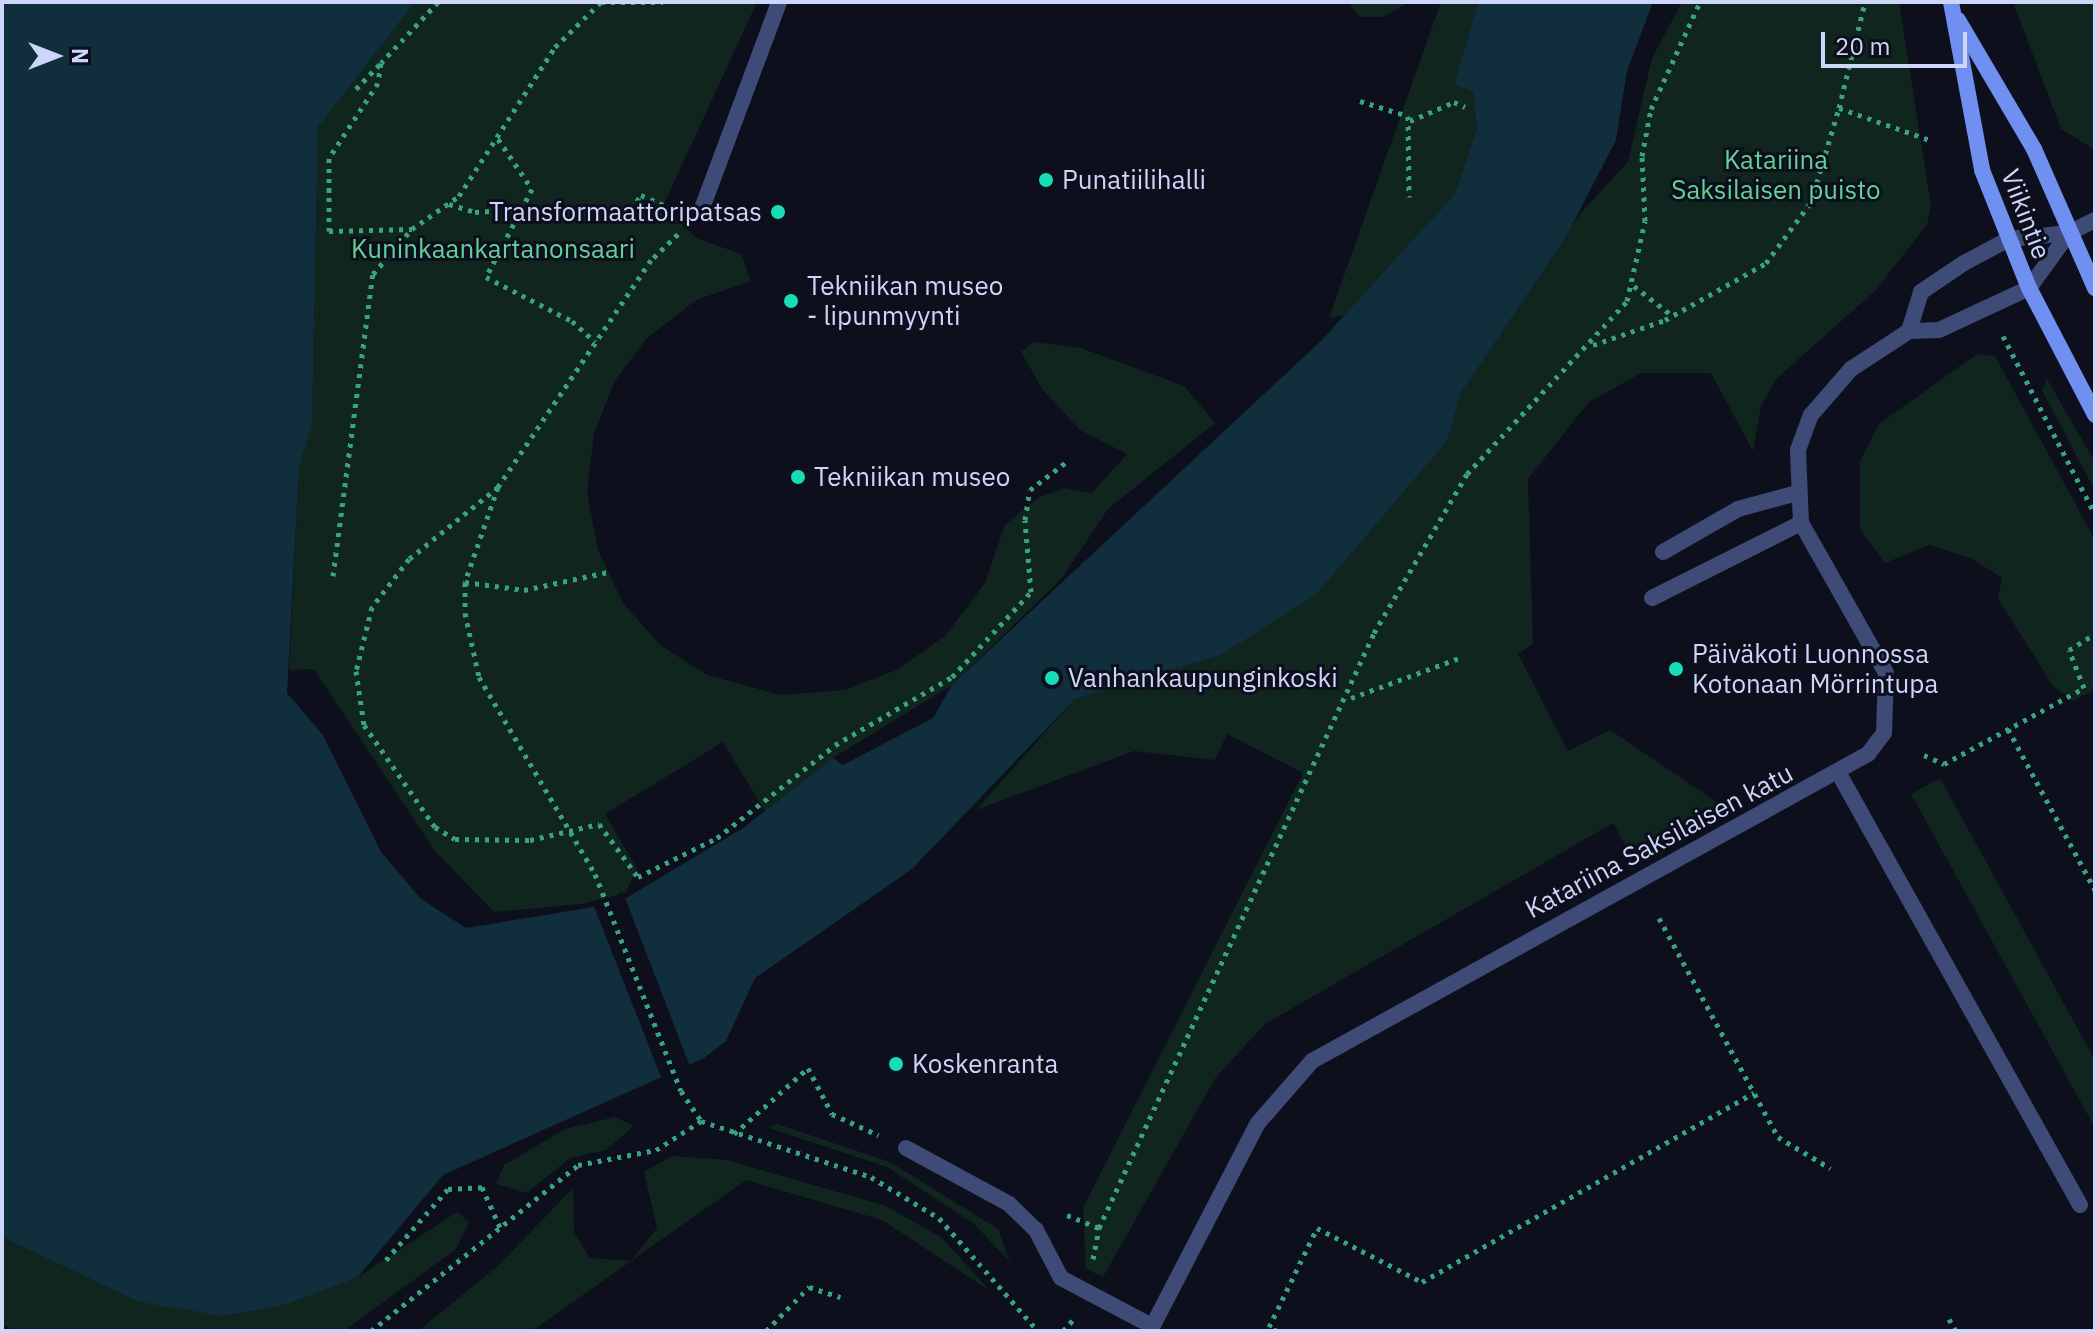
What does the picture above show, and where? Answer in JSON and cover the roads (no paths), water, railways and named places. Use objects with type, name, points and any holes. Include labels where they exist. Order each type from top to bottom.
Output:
[{"type":"main road","name":"Viikintie","points":[[1953,9],[2034,149],[2095,288]]},
{"type":"main road","name":"Viikintie","points":[[1953,9],[1982,170],[2029,288],[2095,415]]},
{"type":"street","points":[[701,211],[779,2]]},
{"type":"street","points":[[1909,331],[1921,292],[2009,239],[2069,233],[2095,220]]},
{"type":"street","points":[[2029,288],[2069,233]]},
{"type":"street","name":"Katariina Saksilaisen katu","points":[[1151,1328],[1258,1123],[1312,1061],[1640,874],[1868,754],[1884,733],[1886,673],[1801,523],[1797,493],[1798,450],[1811,415],[1851,369],[1909,331],[1939,330],[2029,288]]},
{"type":"street","points":[[1663,552],[1738,509],[1797,493]]},
{"type":"street","points":[[1652,598],[1801,523]]},
{"type":"street","points":[[1838,772],[2080,1205]]},
{"type":"street","points":[[906,1148],[1009,1204],[1036,1230],[1061,1278],[1151,1328]]},
{"type":"water","points":[[2,2],[415,2],[318,127],[312,424],[299,468],[287,693],[323,735],[381,852],[421,899],[466,928],[618,903],[743,828],[833,758],[843,765],[933,718],[952,685],[1322,340],[1455,194],[1477,129],[1473,91],[1454,84],[1478,2],[1653,2],[1627,71],[1616,140],[1568,233],[1461,393],[1447,441],[1316,595],[1221,655],[1075,699],[912,869],[755,978],[726,1041],[704,1058],[443,1175],[358,1277],[287,1304],[224,1316],[139,1302],[2,1237]]},
{"type":"place","name":"Punatiilihalli","points":[[1046,180]]},
{"type":"place","name":"Transformaattoripatsas","points":[[778,212]]},
{"type":"place","name":"Tekniikan museo - lipunmyynti","points":[[791,301]]},
{"type":"place","name":"Tekniikan museo","points":[[798,477]]},
{"type":"place","name":"Päiväkoti Luonnossa Kotonaan Mörrintupa","points":[[1676,669]]},
{"type":"place","name":"Vanhankaupunginkoski","points":[[1052,678]]},
{"type":"place","name":"Koskenranta","points":[[896,1064]]},
{"type":"park label","name":"Katariina Saksilaisen puisto","points":[[1776,175]]},
{"type":"park label","name":"Kuninkaankartanonsaari","points":[[493,249]]}]
